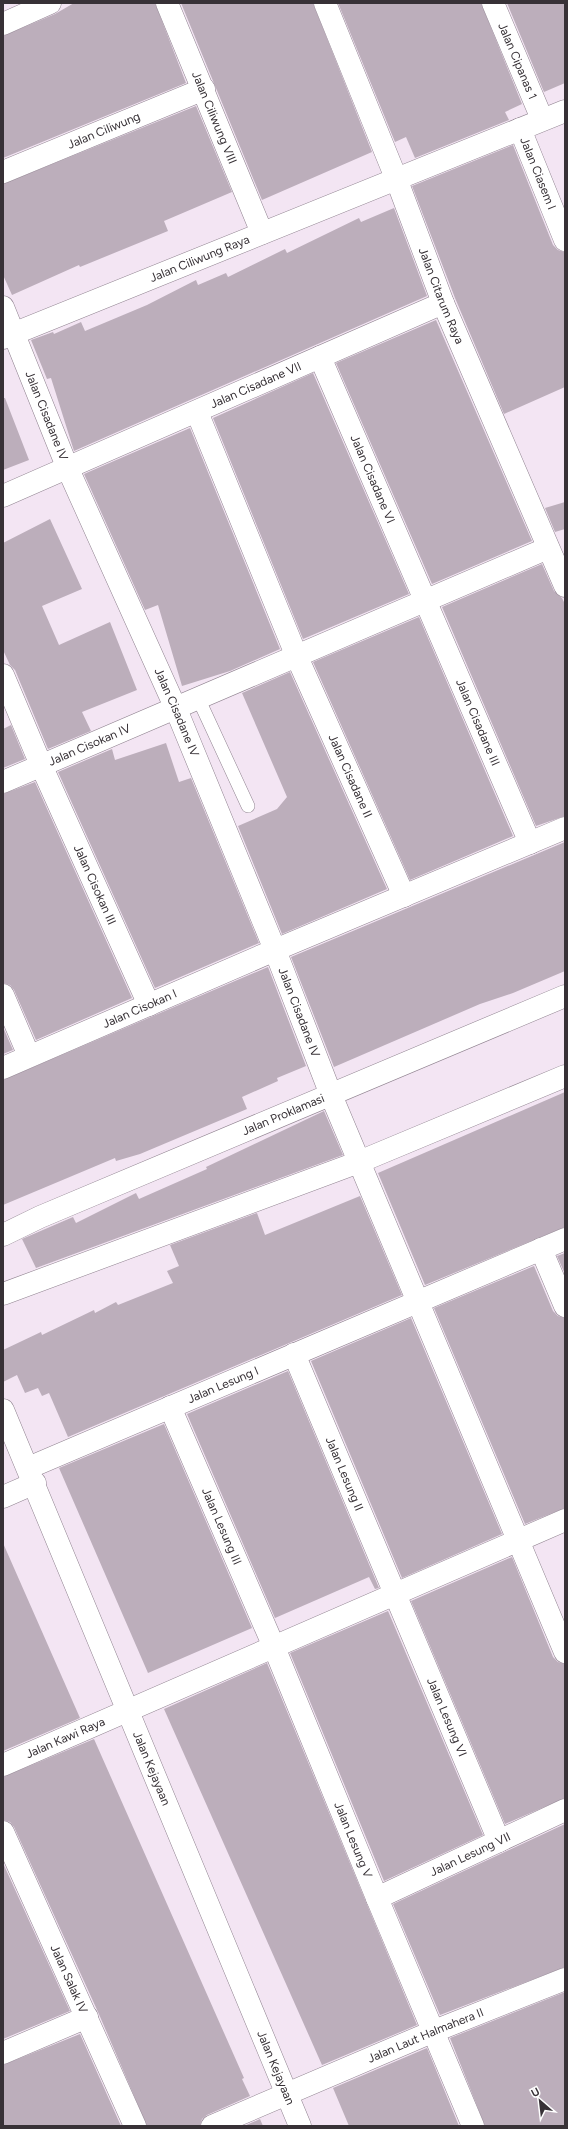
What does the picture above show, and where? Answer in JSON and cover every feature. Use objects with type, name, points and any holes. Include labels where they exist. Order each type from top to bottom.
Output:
[{"type":"street","points":[[3,24],[50,3]]},
{"type":"street","name":"Jalan Ciliwung VIII","points":[[167,3],[204,89],[262,233]]},
{"type":"street","name":"Jalan Citarum Raya","points":[[325,3],[396,178],[443,303],[556,555],[565,586]]},
{"type":"street","name":"Jalan Cipanas 1","points":[[493,3],[542,119]]},
{"type":"street","name":"Jalan Ciliwung","points":[[3,172],[204,89]]},
{"type":"street","name":"Jalan Ciliwung Raya","points":[[8,336],[565,111]]},
{"type":"street","name":"Jalan Ciasem I","points":[[520,128],[565,240]]},
{"type":"street","name":"Jalan Cisadane VII","points":[[3,496],[68,469],[443,303]]},
{"type":"street","name":"Jalan Cisadane IV","points":[[3,307],[8,336],[176,709],[275,950],[331,1095],[517,1541],[565,1652]]},
{"type":"street","name":"Jalan Cisadane VI","points":[[320,357],[425,602]]},
{"type":"street","name":"Jalan Cisadane II","points":[[197,412],[297,657],[404,896]]},
{"type":"street","name":"Jalan Cisokan IV","points":[[3,782],[425,602],[556,555]]},
{"type":"street","name":"Jalan Cisadane III","points":[[425,602],[530,843]]},
{"type":"street","name":"Jalan Cisokan III","points":[[3,675],[41,765],[149,1005]]},
{"type":"street","name":"Jalan Cisokan I","points":[[3,1068],[275,950],[565,828]]},
{"type":"street","points":[[3,995],[29,1056]]},
{"type":"street","name":"Jalan Proklamasi","points":[[3,1235],[47,1214],[565,996]]},
{"type":"street","points":[[3,1294],[359,1162],[565,1076]]},
{"type":"street","name":"Jalan Lesung I","points":[[3,1497],[31,1476],[170,1407],[565,1239]]},
{"type":"street","points":[[541,1249],[565,1306]]},
{"type":"street","name":"Jalan Lesung II","points":[[294,1354],[396,1594]]},
{"type":"street","name":"Jalan Lesung III","points":[[170,1407],[274,1646]]},
{"type":"street","name":"Jalan Kejayaan","points":[[3,1410],[300,2126]]},
{"type":"street","name":"Jalan Kawi Raya","points":[[3,1765],[565,1520]]},
{"type":"street","name":"Jalan Lesung VI","points":[[396,1594],[499,1841]]},
{"type":"street","name":"Jalan Lesung V","points":[[274,1646],[432,2032],[473,2126]]},
{"type":"street","name":"Jalan Lesung VII","points":[[377,1898],[565,1810]]},
{"type":"street","name":"Jalan Salak IV","points":[[3,1832],[135,2126]]},
{"type":"street","name":"Jalan Laut Halmahera II","points":[[212,2126],[432,2032],[565,1979]]},
{"type":"street","points":[[3,2053],[87,2017]]},
{"type":"lane","points":[[198,700],[248,806]]},
{"type":"building","points":[[74,3],[155,3],[186,83],[3,158],[3,36],[55,14]]},
{"type":"building","points":[[181,3],[313,3],[372,152],[262,200]]},
{"type":"building","points":[[338,3],[481,3],[522,104],[505,112],[509,120],[415,158],[406,137],[395,142]]},
{"type":"building","points":[[507,3],[565,3],[565,83],[544,92]]},
{"type":"building","points":[[196,106],[232,192],[164,221],[168,231],[80,267],[79,265],[12,295],[3,275],[3,184]]},
{"type":"building","points":[[513,145],[553,245],[558,250],[565,252],[565,387],[504,414],[455,298],[412,186]]},
{"type":"building","points":[[394,208],[427,296],[74,451],[51,378],[47,379],[31,340],[53,332],[54,334],[81,322],[85,331],[147,305],[196,280],[198,285],[226,273],[228,277],[285,249],[287,253],[359,218],[361,222]]},
{"type":"building","points":[[436,320],[532,541],[432,584],[336,363]]},
{"type":"building","points":[[313,373],[409,594],[303,639],[213,418]]},
{"type":"building","points":[[3,398],[5,398],[29,460],[3,470]]},
{"type":"building","points":[[190,428],[280,649],[230,671],[182,686],[158,605],[145,610],[84,474]]},
{"type":"building","points":[[565,502],[565,529],[555,532],[545,508]]},
{"type":"building","points":[[50,519],[82,589],[42,606],[59,645],[110,622],[137,690],[82,712],[91,731],[48,749],[15,670],[10,665],[3,650],[3,543]]},
{"type":"building","points":[[542,564],[554,591],[562,598],[565,604],[565,816],[536,826],[442,607]]},
{"type":"building","points":[[419,617],[513,836],[410,880],[313,662]]},
{"type":"building","points":[[290,672],[387,889],[282,934],[238,826],[277,809],[287,797],[242,693]]},
{"type":"building","points":[[11,725],[25,759],[3,768],[3,729]]},
{"type":"building","points":[[166,743],[179,782],[191,778],[259,943],[155,988],[58,772],[112,749],[115,760]]},
{"type":"building","points":[[35,782],[132,998],[36,1040],[14,990],[10,985],[3,983],[3,794]]},
{"type":"building","points":[[565,842],[565,971],[513,993],[480,1004],[334,1067],[291,957]]},
{"type":"building","points":[[268,967],[306,1066],[277,1078],[278,1081],[242,1097],[247,1109],[140,1154],[116,1161],[115,1158],[3,1205],[3,1080]]},
{"type":"building","points":[[3,1027],[13,1050],[3,1054]]},
{"type":"building","points":[[565,1092],[565,1227],[425,1285],[378,1173]]},
{"type":"building","points":[[324,1111],[343,1155],[36,1268],[22,1239],[73,1217],[76,1223],[136,1193],[139,1199],[207,1169],[206,1167]]},
{"type":"building","points":[[360,1196],[402,1295],[68,1437],[49,1393],[42,1396],[38,1388],[25,1393],[17,1375],[3,1382],[3,1350],[41,1332],[42,1335],[94,1310],[95,1313],[116,1302],[118,1305],[173,1283],[167,1271],[179,1266],[170,1245],[257,1213],[265,1235]]},
{"type":"building","points":[[565,1253],[565,1274],[557,1256]]},
{"type":"building","points":[[534,1266],[553,1311],[558,1316],[565,1318],[565,1508],[525,1524],[434,1308]]},
{"type":"building","points":[[411,1318],[502,1534],[402,1578],[311,1361]]},
{"type":"building","points":[[288,1371],[379,1588],[375,1589],[369,1577],[275,1618],[187,1414]]},
{"type":"building","points":[[164,1424],[252,1628],[148,1673],[59,1468]]},
{"type":"building","points":[[3,1543],[80,1718],[3,1751]]},
{"type":"building","points":[[512,1557],[553,1657],[558,1662],[565,1664],[565,1798],[505,1824],[411,1601]]},
{"type":"building","points":[[388,1611],[483,1835],[384,1881],[290,1653]]},
{"type":"building","points":[[267,1663],[417,2025],[322,2065],[164,1709]]},
{"type":"building","points":[[94,1739],[244,2078],[242,2079],[250,2096],[207,2115],[202,2119],[200,2126],[147,2126],[98,2012],[14,1827],[10,1822],[3,1820],[3,1777]]},
{"type":"building","points":[[565,1824],[565,1967],[440,2015],[393,1904]]},
{"type":"building","points":[[3,1863],[70,2011],[3,2039]]},
{"type":"building","points":[[565,1992],[565,2126],[485,2126],[450,2038]]},
{"type":"building","points":[[80,2034],[121,2126],[3,2126],[3,2065]]},
{"type":"building","points":[[427,2048],[459,2126],[349,2126],[333,2088]]},
{"type":"building","points":[[260,2119],[263,2126],[244,2126]]}]
